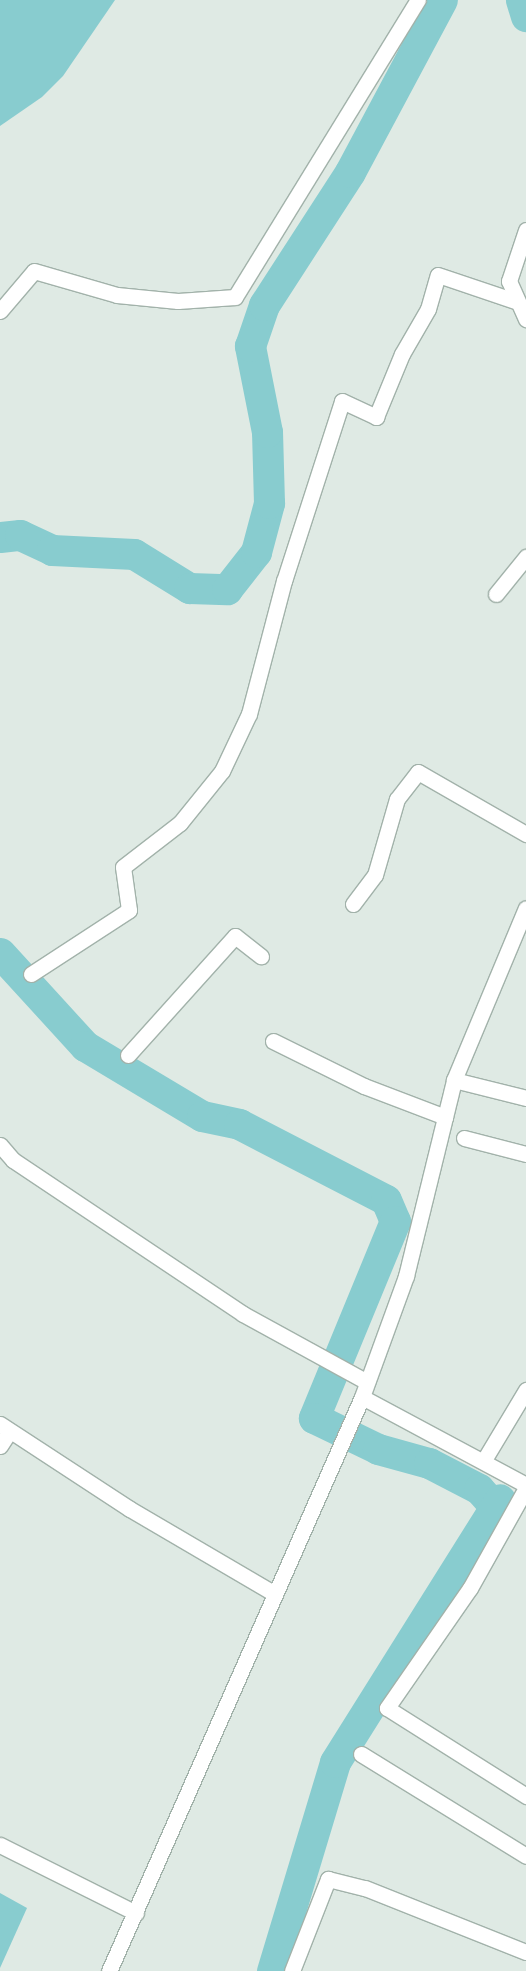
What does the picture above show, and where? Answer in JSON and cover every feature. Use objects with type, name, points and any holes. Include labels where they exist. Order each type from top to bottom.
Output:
[{"type":"street","points":[[0,311],[34,271],[117,295],[178,301],[235,297],[418,0]]},
{"type":"street","points":[[526,230],[509,281],[514,301],[526,320]]},
{"type":"street","points":[[31,974],[129,910],[123,867],[180,823],[222,771],[249,714],[282,590],[342,401],[376,418],[402,354],[428,308],[438,274],[514,301]]},
{"type":"street","points":[[496,594],[526,557]]},
{"type":"street","points":[[353,904],[375,874],[397,799],[418,772],[526,834]]},
{"type":"street","points":[[109,1971],[136,1914],[362,1397],[406,1276],[454,1080],[526,908]]},
{"type":"street","points":[[128,1055],[235,936],[261,956]]},
{"type":"street","points":[[273,1041],[364,1086],[445,1117]]},
{"type":"street","points":[[454,1080],[526,1098]]},
{"type":"street","points":[[464,1138],[526,1154]]},
{"type":"street","points":[[0,1145],[13,1160],[53,1188],[319,1359],[367,1382]]},
{"type":"street","points":[[484,1460],[526,1390]]},
{"type":"street","points":[[362,1397],[484,1460],[526,1487],[470,1588],[387,1708],[526,1796]]},
{"type":"street","points":[[0,1446],[5,1428],[275,1594]]},
{"type":"street","points":[[360,1754],[526,1856]]},
{"type":"street","points":[[0,1845],[136,1914]]},
{"type":"street","points":[[292,1971],[328,1879],[365,1888],[526,1952]]},
{"type":"water","points":[[0,0],[115,0],[63,76],[42,97],[0,126]]},
{"type":"water","points":[[0,1893],[27,1908],[0,1968]]},
{"type":"waterway","points":[[0,537],[20,535],[52,550],[134,554],[189,588],[227,589],[256,552],[269,503],[267,432],[250,346],[264,305],[350,172],[442,0]]},
{"type":"waterway","points":[[521,0],[526,16]]},
{"type":"waterway","points":[[0,953],[85,1046],[202,1116],[239,1124],[386,1200],[395,1221],[314,1418],[378,1449],[429,1463],[479,1489],[495,1507]]},
{"type":"waterway","points":[[272,1971],[335,1762],[500,1499]]}]
